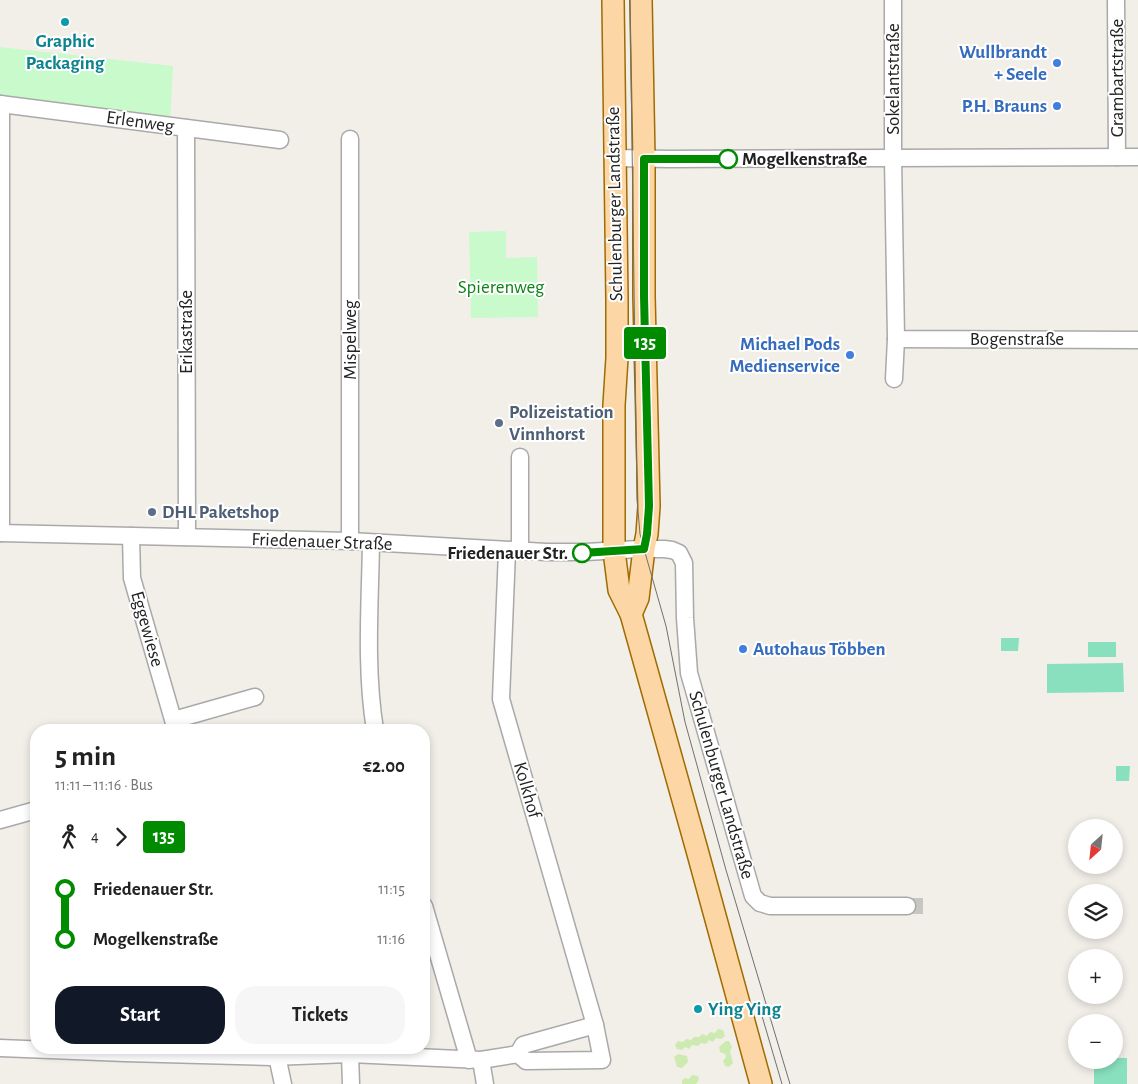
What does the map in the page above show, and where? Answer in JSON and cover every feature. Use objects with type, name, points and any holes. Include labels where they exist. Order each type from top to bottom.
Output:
[{"type":"main road","name":"Schulenburger Landstraße","points":[[613,0],[617,310],[617,358],[614,405],[615,567],[619,590],[632,614],[761,1084]]},
{"type":"main road","name":"Schulenburger Landstraße","points":[[632,614],[638,598],[649,506],[644,296],[641,0]]},
{"type":"street","name":"Sokelantstraße","points":[[893,0],[893,158]]},
{"type":"street","name":"Grambartstraße","points":[[1116,0],[1117,157]]},
{"type":"street","points":[[0,104],[1,533]]},
{"type":"street","name":"Erlenweg","points":[[0,104],[280,140]]},
{"type":"street","name":"Erikastraße","points":[[186,128],[187,537]]},
{"type":"street","name":"Mispelweg","points":[[350,139],[350,541]]},
{"type":"street","points":[[615,158],[1138,157]]},
{"type":"street","points":[[893,158],[896,339],[894,380]]},
{"type":"street","name":"Bogenstraße","points":[[896,339],[1138,340]]},
{"type":"street","points":[[514,551],[520,457]]},
{"type":"street","name":"Friedenauer Straße","points":[[1,533],[350,541],[577,553],[644,549]]},
{"type":"street","name":"Eggewiese","points":[[131,536],[132,578],[175,724]]},
{"type":"street","points":[[371,543],[369,665],[374,724]]},
{"type":"street","name":"Schulenburger Landstraße","points":[[644,549],[672,550],[679,554],[684,563],[689,673],[753,896],[760,903],[770,906],[907,906]]},
{"type":"street","name":"Kolkhof","points":[[514,551],[501,699],[595,1024],[602,1060],[526,1061],[520,1050]]},
{"type":"street","name":"Eggewiese","points":[[178,724],[256,697]]},
{"type":"street","points":[[0,820],[30,816]]},
{"type":"street","points":[[430,924],[475,1060],[485,1084]]},
{"type":"street","points":[[283,1084],[272,1054],[350,1054],[475,1060],[520,1050],[595,1024]]},
{"type":"street","points":[[0,1048],[30,1049]]},
{"type":"street","points":[[350,1054],[350,1084]]},
{"type":"green space","points":[[0,47],[173,66],[170,126],[0,107]]},
{"type":"green space","name":"Spierenweg","points":[[506,231],[506,258],[537,257],[538,317],[471,318],[469,232]]},
{"type":"green space","points":[[1001,638],[1019,638],[1018,651],[1001,651]]},
{"type":"green space","points":[[1088,642],[1116,642],[1116,657],[1088,657]]},
{"type":"green space","points":[[1123,663],[1124,692],[1047,693],[1047,664]]},
{"type":"green space","points":[[1116,766],[1130,766],[1129,781],[1116,781]]},
{"type":"green space","points":[[718,1029],[723,1030],[725,1036],[721,1039],[716,1038],[713,1042],[709,1040],[706,1044],[692,1045],[689,1049],[685,1047],[682,1050],[677,1049],[675,1045],[678,1041],[691,1040],[702,1034],[707,1036],[710,1032],[715,1033]]},
{"type":"green space","points":[[726,1041],[729,1041],[732,1047],[730,1051],[733,1063],[729,1067],[725,1066],[723,1061],[726,1057],[725,1054],[720,1052],[719,1047]]},
{"type":"green space","points":[[678,1054],[687,1056],[688,1062],[682,1068],[677,1067],[674,1057]]},
{"type":"green space","points":[[1123,1058],[1127,1058],[1127,1084],[1094,1084],[1094,1069],[1123,1069]]},
{"type":"green space","points":[[692,1075],[698,1076],[699,1080],[696,1084],[682,1084],[682,1080],[685,1078],[689,1079]]},
{"type":"tunnel","points":[[907,906],[928,906]]},
{"type":"tram line","points":[[630,0],[637,499],[640,534],[666,626],[685,722],[726,870],[790,1084]]},
{"type":"tram line","points":[[762,1016],[782,1084]]},
{"type":"bus line","name":"135","points":[[582,553],[644,549],[647,534],[649,506],[644,296],[644,159],[728,159]]},
{"type":"place","name":"Graphic Packaging","points":[[65,22]]},
{"type":"place","name":"Wullbrandt + Seele","points":[[1057,63]]},
{"type":"place","name":"P.H. Brauns","points":[[1057,106]]},
{"type":"place","name":"Mogelkenstraße","points":[[728,159]]},
{"type":"place","name":"Michael Pods Medienservice","points":[[850,355]]},
{"type":"place","name":"Polizeistation Vinnhorst","points":[[499,423]]},
{"type":"place","name":"DHL Paketshop","points":[[152,512]]},
{"type":"place","name":"Friedenauer Str.","points":[[582,553]]},
{"type":"place","name":"Autohaus Többen","points":[[743,649]]},
{"type":"place","name":"Ying Ying","points":[[698,1009]]}]
